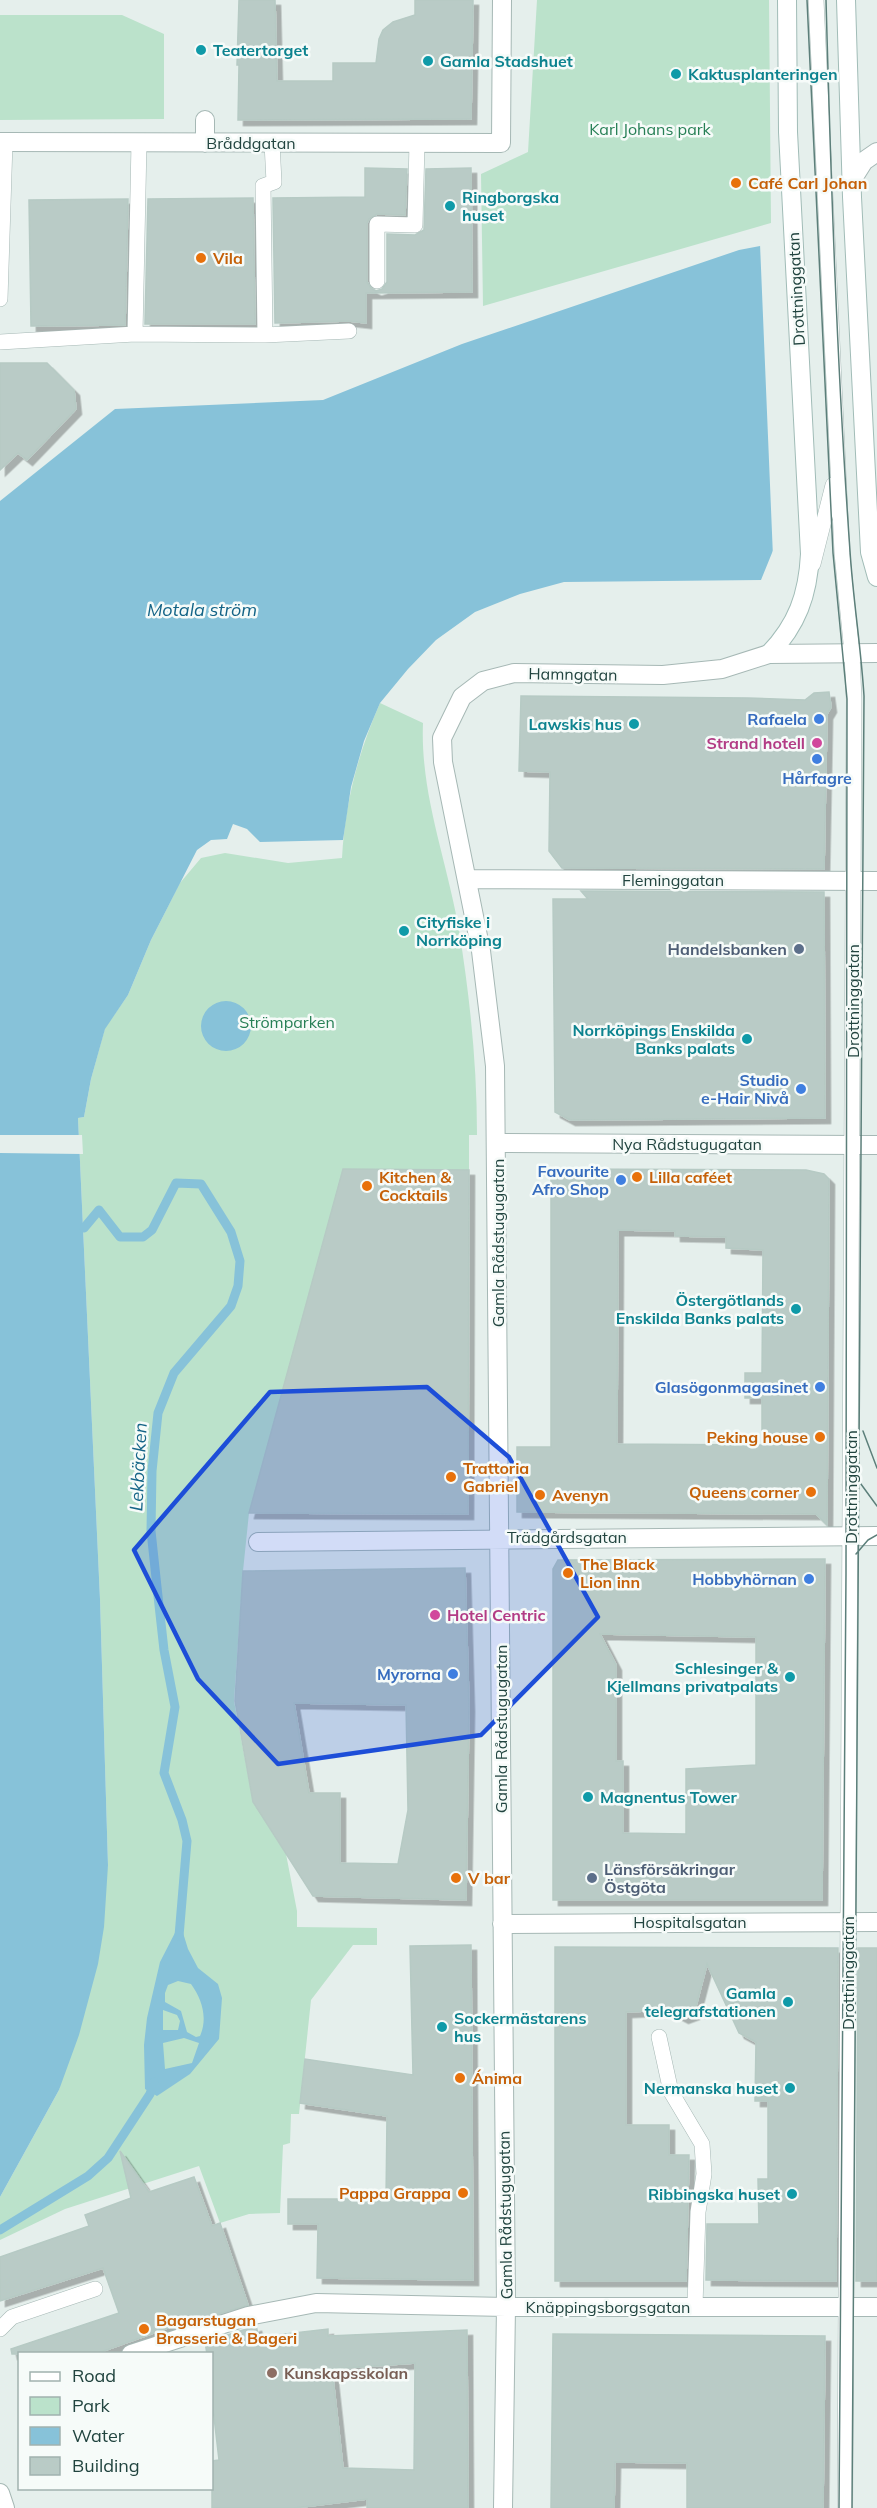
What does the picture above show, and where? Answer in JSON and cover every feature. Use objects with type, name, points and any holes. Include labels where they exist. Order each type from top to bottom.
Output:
[{"type":"street","name":"Bråddgatan","points":[[3,142],[501,143],[502,0]]},
{"type":"street","name":"Drottninggatan","points":[[769,654],[786,636],[796,616],[809,579],[813,554],[788,132],[787,0]]},
{"type":"street","points":[[846,0],[852,188],[870,552],[877,577]]},
{"type":"street","points":[[205,120],[205,143]]},
{"type":"street","points":[[852,188],[864,161],[877,152]]},
{"type":"street","name":"Hamngatan","points":[[468,879],[447,790],[442,738],[462,697],[483,681],[514,673],[663,675],[722,669],[769,654],[877,652]]},
{"type":"street","name":"Fleminggatan","points":[[468,879],[877,881]]},
{"type":"street","name":"Gamla Rådstugugatan","points":[[468,879],[482,951],[495,1066],[497,1143],[506,2307],[503,2508]]},
{"type":"street","name":"Nya Rådstugugatan","points":[[497,1143],[863,1144]]},
{"type":"street","name":"Trädgårdsgatan","points":[[258,1542],[877,1536]]},
{"type":"street","name":"Hospitalsgatan","points":[[502,1924],[877,1922]]},
{"type":"street","name":"Knäppingsborgsgatan","points":[[136,2352],[248,2316],[316,2303],[506,2307],[877,2307]]},
{"type":"street","points":[[0,2493],[5,2508]]},
{"type":"lane","name":"Drottninggatan","points":[[816,0],[837,468],[842,553],[852,653],[854,881],[863,1144],[851,1536],[845,2508]]},
{"type":"lane","points":[[0,299],[3,142]]},
{"type":"lane","points":[[135,334],[139,143]]},
{"type":"lane","points":[[265,335],[263,186],[274,182],[272,143]]},
{"type":"lane","points":[[377,281],[377,224],[415,225],[417,143]]},
{"type":"lane","points":[[0,342],[135,334],[265,335],[349,331]]},
{"type":"lane","name":"Drottninggatan","points":[[813,554],[837,468]]},
{"type":"lane","points":[[659,2037],[671,2092],[702,2144],[704,2174],[698,2212],[695,2306]]},
{"type":"lane","points":[[0,2329],[12,2317],[95,2289]]},
{"type":"highlighted area","points":[[427,1387],[509,1457],[598,1617],[481,1735],[278,1764],[198,1679],[134,1550],[270,1392]]},
{"type":"green space","name":"Karl Johans park","points":[[537,0],[769,0],[771,223],[483,306],[481,174],[528,152]]},
{"type":"green space","points":[[0,15],[122,15],[164,34],[164,119],[0,120]]},
{"type":"green space","name":"Strömparken","points":[[380,703],[423,723],[423,749],[430,801],[454,904],[466,981],[474,1057],[477,1135],[469,1135],[469,1170],[343,1170],[249,1513],[234,1701],[253,1802],[286,1854],[297,1911],[297,1927],[377,1928],[377,1945],[353,1945],[311,2000],[299,2114],[291,2114],[290,2143],[283,2145],[280,2213],[249,2214],[220,2223],[199,2166],[65,2209],[0,2240],[0,2197],[59,2090],[108,1865],[100,1599],[78,1118],[84,1117],[91,1079],[105,1028],[128,995],[151,940],[180,883],[201,858],[225,853],[288,863],[342,858],[346,818],[354,779],[365,741]]},
{"type":"water","name":"Motala ström","points":[[820,235],[774,548],[761,580],[564,582],[520,594],[475,612],[436,640],[380,703],[364,741],[351,787],[343,840],[260,842],[247,829],[233,824],[227,839],[211,840],[197,850],[151,940],[128,995],[105,1029],[91,1079],[84,1117],[78,1118],[100,1599],[108,1865],[104,1927],[98,1964],[79,2035],[59,2090],[0,2197],[0,501],[115,409],[323,400],[462,344],[739,250]]},
{"type":"water","points":[[221,1001],[231,1001],[244,1008],[251,1021],[251,1031],[244,1044],[231,1051],[221,1051],[212,1047],[205,1040],[201,1031],[201,1021],[205,1012],[212,1005]]},
{"type":"water","points":[[180,1923],[188,1949],[198,1968],[218,1984],[222,1998],[219,2039],[190,2074],[157,2096],[145,2089],[144,2045],[147,2018],[160,1962]],"holes":[[[178,1981],[191,1984],[201,2002],[204,2022],[200,2036],[196,2037],[187,2032],[181,2011],[165,2002],[168,1985]],[[163,2010],[177,2015],[180,2021],[178,2030],[163,2030]],[[184,2038],[199,2043],[192,2063],[165,2069],[163,2043]]]},
{"type":"pier","points":[[877,228],[877,546],[776,551],[773,557],[760,244],[820,232]]},
{"type":"pier","points":[[0,1135],[82,1135],[83,1154],[0,1153]]},
{"type":"building","name":"Gamla Stadshuet","points":[[239,0],[275,0],[277,81],[333,81],[333,63],[376,63],[379,39],[383,30],[393,22],[415,15],[415,0],[473,0],[471,119],[238,120]]},
{"type":"building","points":[[365,168],[407,169],[405,215],[377,214],[367,223],[367,282],[376,291],[382,289],[387,282],[387,234],[415,235],[424,230],[426,169],[471,168],[472,292],[366,293],[366,323],[349,321],[275,323],[273,198],[365,197]]},
{"type":"building","points":[[253,198],[255,324],[145,324],[148,199]]},
{"type":"building","points":[[128,199],[125,325],[31,326],[29,200]]},
{"type":"building","points":[[0,363],[47,363],[74,390],[76,409],[27,460],[18,453],[0,470]]},
{"type":"building","points":[[829,692],[831,707],[827,714],[824,869],[562,868],[549,851],[550,772],[519,771],[521,696],[805,700],[814,693]]},
{"type":"building","points":[[581,891],[824,892],[825,1118],[570,1120],[555,1112],[553,899],[588,899]]},
{"type":"building","points":[[343,1169],[469,1170],[468,1514],[249,1513]]},
{"type":"building","points":[[551,1169],[806,1170],[824,1174],[829,1179],[827,1525],[816,1514],[517,1512],[517,1447],[551,1447]],"holes":[[[618,1230],[675,1231],[675,1236],[726,1237],[726,1248],[763,1250],[762,1373],[745,1373],[745,1398],[762,1398],[762,1445],[617,1444]]]},
{"type":"building","points":[[825,1559],[822,1900],[553,1900],[553,1569],[558,1560]],"holes":[[[600,1634],[756,1637],[756,1765],[686,1769],[686,1834],[623,1833],[623,1761],[616,1761],[616,1665]]]},
{"type":"building","points":[[465,1568],[469,1706],[466,1900],[313,1896],[253,1802],[235,1701],[243,1571]],"holes":[[[294,1703],[406,1705],[408,1810],[398,1864],[340,1863],[340,1793],[309,1793]]]},
{"type":"building","points":[[471,1945],[473,2280],[317,2278],[318,2224],[288,2224],[288,2199],[386,2199],[387,2116],[300,2103],[305,2059],[413,2075],[410,1946]]},
{"type":"building","points":[[555,1947],[838,1948],[836,2281],[706,2280],[707,2224],[759,2224],[758,2179],[768,2179],[768,2101],[755,2101],[756,2042],[739,2033],[707,1964],[694,2014],[683,2018],[668,2010],[626,2012],[626,2125],[669,2125],[669,2155],[689,2155],[686,2281],[555,2281]]},
{"type":"building","points":[[858,1948],[877,1948],[877,2281],[856,2281]]},
{"type":"building","points":[[120,2151],[149,2192],[194,2177],[212,2226],[220,2223],[248,2305],[202,2319],[201,2316],[101,2352],[18,2352],[18,2354],[12,2354],[11,2349],[119,2313],[103,2268],[0,2301],[0,2257],[89,2226],[85,2215],[131,2198]]},
{"type":"building","points":[[256,2326],[259,2337],[328,2329],[328,2336],[467,2330],[468,2508],[367,2508],[367,2499],[294,2508],[212,2508],[213,2461],[219,2460],[213,2409],[213,2352],[207,2352],[205,2342]],"holes":[[[415,2363],[414,2470],[343,2468],[332,2369]]]},
{"type":"building","points":[[553,2334],[825,2336],[823,2508],[687,2508],[687,2463],[615,2462],[614,2508],[551,2508]]},
{"type":"waterway","name":"Lekbäcken","points":[[84,1228],[99,1210],[120,1237],[143,1237],[152,1230],[176,1183],[201,1184],[231,1232],[240,1261],[238,1286],[231,1306],[174,1373],[158,1413],[152,1471],[151,1531],[164,1650],[175,1707],[164,1773],[182,1820],[187,1841],[179,1936]]},
{"type":"waterway","name":"Lekbäcken","points":[[0,2230],[88,2176],[108,2158],[150,2094],[154,2082]]},
{"type":"tram line","points":[[807,0],[833,553],[847,699],[846,1573],[839,2508]]},
{"type":"tram line","points":[[826,0],[841,413],[851,569],[864,696],[852,2508]]},
{"type":"tram line","points":[[863,1431],[877,1468]]},
{"type":"tram line","points":[[858,1480],[877,1506]]},
{"type":"tram line","points":[[856,1554],[868,1540],[877,1535]]},
{"type":"place","name":"Teatertorget","points":[[201,50]]},
{"type":"place","name":"Gamla Stadshuet","points":[[428,61]]},
{"type":"place","name":"Kaktusplanteringen","points":[[676,74]]},
{"type":"place","name":"Café Carl Johan","points":[[736,183]]},
{"type":"place","name":"Ringborgska huset","points":[[450,206]]},
{"type":"place","name":"Vila","points":[[201,258]]},
{"type":"place","name":"Rafaela","points":[[819,719]]},
{"type":"place","name":"Lawskis hus","points":[[634,724]]},
{"type":"place","name":"Strand hotell","points":[[817,743]]},
{"type":"place","name":"Hårfagre","points":[[817,759]]},
{"type":"place","name":"Cityfiske i Norrköping","points":[[404,931]]},
{"type":"place","name":"Handelsbanken","points":[[799,949]]},
{"type":"place","name":"Norrköpings Enskilda Banks palats","points":[[747,1039]]},
{"type":"place","name":"Studio e-Hair Nivå","points":[[801,1089]]},
{"type":"place","name":"Lilla caféet","points":[[637,1177]]},
{"type":"place","name":"Favourite Afro Shop","points":[[621,1180]]},
{"type":"place","name":"Kitchen & Cocktails","points":[[367,1186]]},
{"type":"place","name":"Östergötlands Enskilda Banks palats","points":[[796,1309]]},
{"type":"place","name":"Glasögonmagasinet","points":[[820,1387]]},
{"type":"place","name":"Peking house","points":[[820,1437]]},
{"type":"place","name":"Trattoria Gabriel","points":[[451,1477]]},
{"type":"place","name":"Queens corner","points":[[811,1492]]},
{"type":"place","name":"Avenyn","points":[[540,1495]]},
{"type":"place","name":"The Black Lion inn","points":[[568,1573]]},
{"type":"place","name":"Hobbyhörnan","points":[[809,1579]]},
{"type":"place","name":"Hotel Centric","points":[[435,1615]]},
{"type":"place","name":"Myrorna","points":[[453,1674]]},
{"type":"place","name":"Schlesinger & Kjellmans privatpalats","points":[[790,1677]]},
{"type":"place","name":"Magnentus Tower","points":[[588,1797]]},
{"type":"place","name":"V bar","points":[[456,1878]]},
{"type":"place","name":"Länsförsäkringar Östgöta","points":[[592,1878]]},
{"type":"place","name":"Gamla telegrafstationen","points":[[788,2002]]},
{"type":"place","name":"Sockermästarens hus","points":[[442,2027]]},
{"type":"place","name":"Ánima","points":[[460,2078]]},
{"type":"place","name":"Nermanska huset","points":[[790,2088]]},
{"type":"place","name":"Pappa Grappa","points":[[463,2193]]},
{"type":"place","name":"Ribbingska huset","points":[[792,2194]]},
{"type":"place","name":"Bagarstugan Brasserie & Bageri","points":[[144,2329]]},
{"type":"place","name":"Kunskapsskolan","points":[[272,2373]]}]
